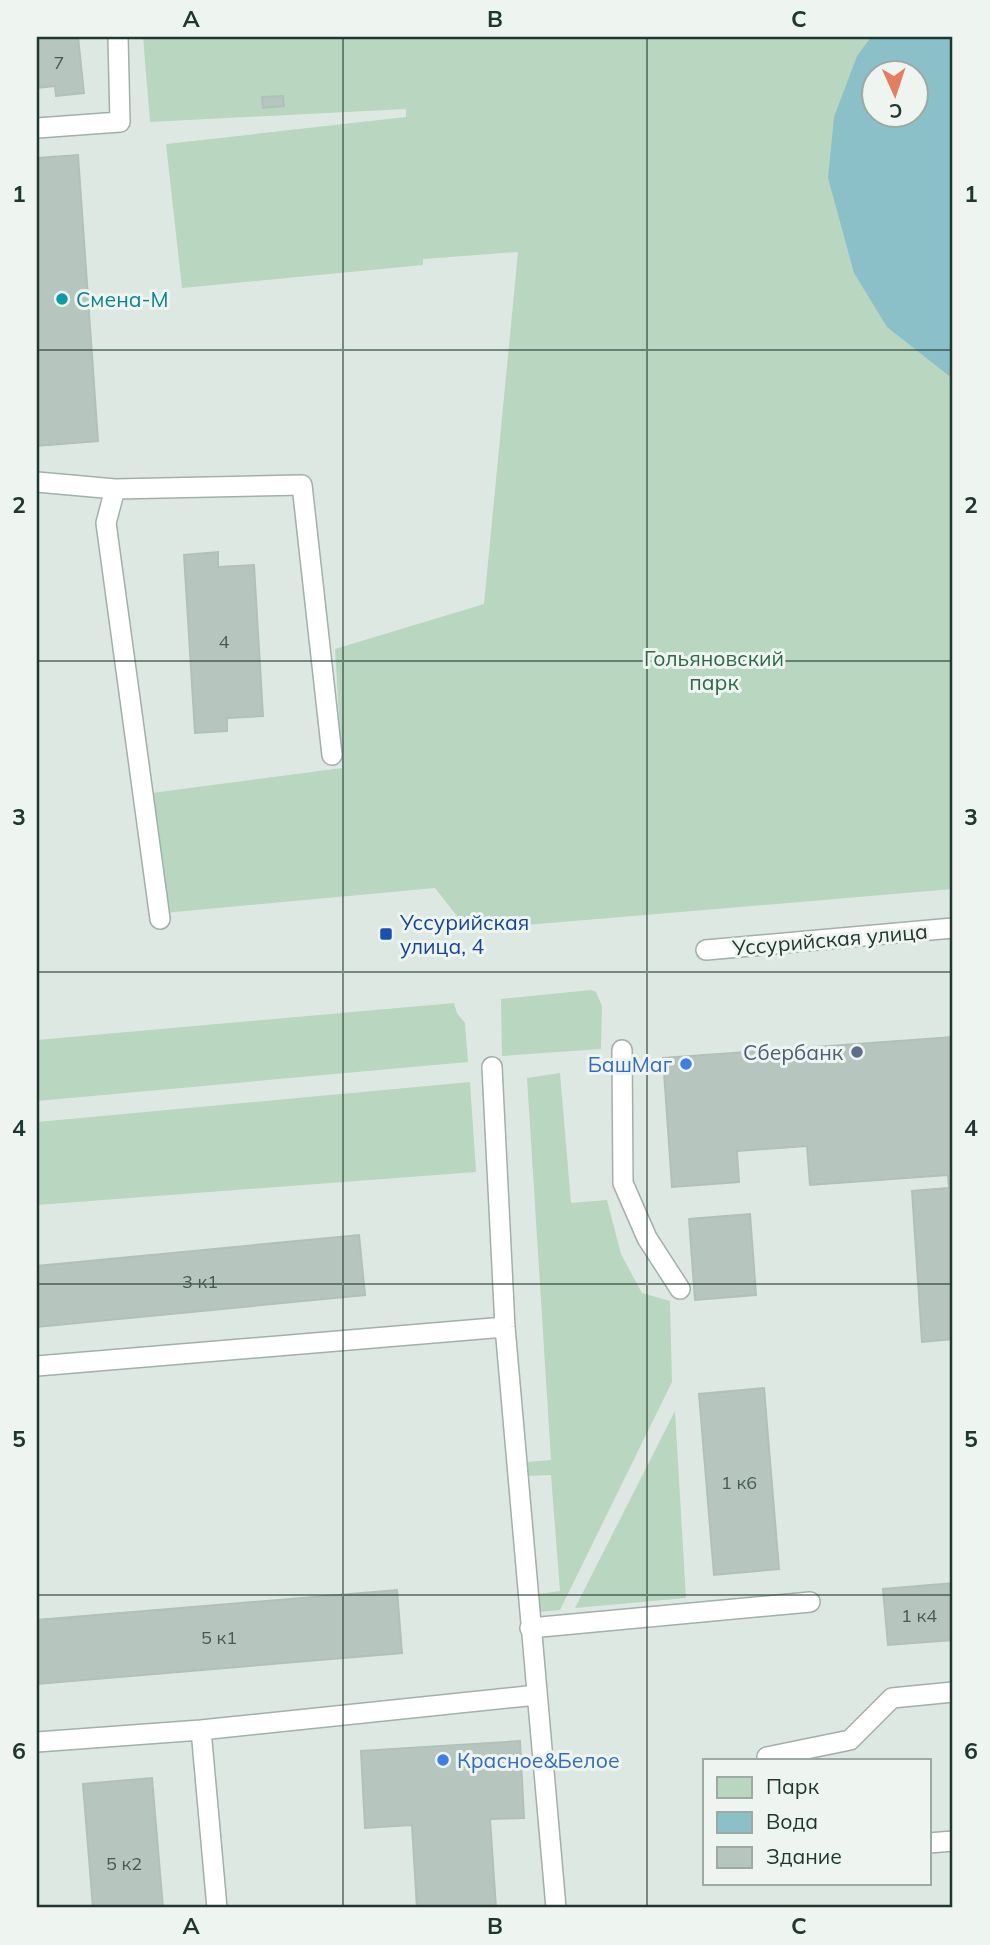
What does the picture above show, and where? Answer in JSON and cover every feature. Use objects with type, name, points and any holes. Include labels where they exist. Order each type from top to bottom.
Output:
[{"type":"lane","points":[[37,128],[120,121],[118,37]]},
{"type":"lane","points":[[37,482],[115,489],[302,485],[332,755]]},
{"type":"lane","points":[[115,489],[106,523],[160,919]]},
{"type":"lane","name":"Уссурийская улица","points":[[706,950],[953,928]]},
{"type":"lane","points":[[622,1050],[623,1183],[647,1238],[680,1289]]},
{"type":"lane","points":[[492,1067],[505,1327],[556,1908]]},
{"type":"lane","points":[[37,1366],[505,1327]]},
{"type":"lane","points":[[530,1628],[810,1602]]},
{"type":"lane","points":[[767,1759],[850,1740],[892,1698],[953,1692]]},
{"type":"lane","points":[[37,1742],[201,1730],[537,1695]]},
{"type":"lane","points":[[201,1730],[217,1908]]},
{"type":"lane","points":[[930,1843],[953,1841]]},
{"type":"green space","name":"Гольяновcкий парк","points":[[143,37],[953,37],[953,889],[468,930],[435,888],[164,913],[152,793],[342,768],[335,649],[484,604],[518,252],[423,259],[423,265],[182,288],[166,144],[406,117],[406,109],[150,122]]},
{"type":"green space","points":[[591,990],[596,992],[602,1006],[601,1049],[502,1056],[501,999]]},
{"type":"green space","points":[[454,1003],[457,1013],[465,1023],[468,1062],[37,1101],[37,1040]]},
{"type":"green space","points":[[560,1073],[571,1203],[607,1200],[621,1254],[642,1293],[670,1301],[672,1382],[560,1610],[540,1612],[538,1594],[560,1591],[551,1475],[528,1476],[527,1462],[551,1460],[527,1078]]},
{"type":"green space","points":[[470,1082],[476,1172],[37,1205],[37,1122]]},
{"type":"green space","points":[[675,1411],[686,1598],[575,1608]]},
{"type":"water","points":[[871,37],[953,37],[953,379],[887,327],[854,273],[828,178],[834,117],[857,56]]},
{"type":"building","points":[[37,37],[78,37],[84,93],[56,96],[55,86],[37,88]]},
{"type":"building","points":[[283,96],[284,106],[263,108],[262,97]]},
{"type":"building","name":"Смена-М","points":[[78,155],[98,441],[37,446],[37,158]]},
{"type":"building","points":[[218,552],[218,567],[254,565],[263,716],[227,718],[227,731],[195,733],[184,555]]},
{"type":"building","points":[[953,1037],[953,1339],[922,1342],[912,1191],[949,1188],[948,1175],[810,1185],[807,1146],[737,1151],[739,1182],[672,1187],[663,1058]]},
{"type":"building","points":[[750,1214],[756,1295],[695,1300],[689,1219]]},
{"type":"building","points":[[359,1235],[365,1295],[37,1327],[37,1266]]},
{"type":"building","points":[[764,1388],[779,1569],[714,1575],[699,1394]]},
{"type":"building","points":[[953,1583],[953,1640],[888,1645],[883,1589]]},
{"type":"building","points":[[397,1590],[402,1653],[37,1684],[37,1620]]},
{"type":"building","points":[[520,1741],[524,1818],[490,1819],[496,1908],[417,1908],[412,1825],[365,1828],[361,1751]]},
{"type":"building","points":[[152,1778],[163,1908],[93,1908],[83,1784]]},
{"type":"place","name":"Смена-М","points":[[62,299]]},
{"type":"place","name":"Уссурийская улица, 4","points":[[386,934]]},
{"type":"place","name":"Сбербанк","points":[[857,1052]]},
{"type":"place","name":"БашМаг","points":[[686,1064]]},
{"type":"place","name":"Красное&Белое","points":[[443,1760]]}]
